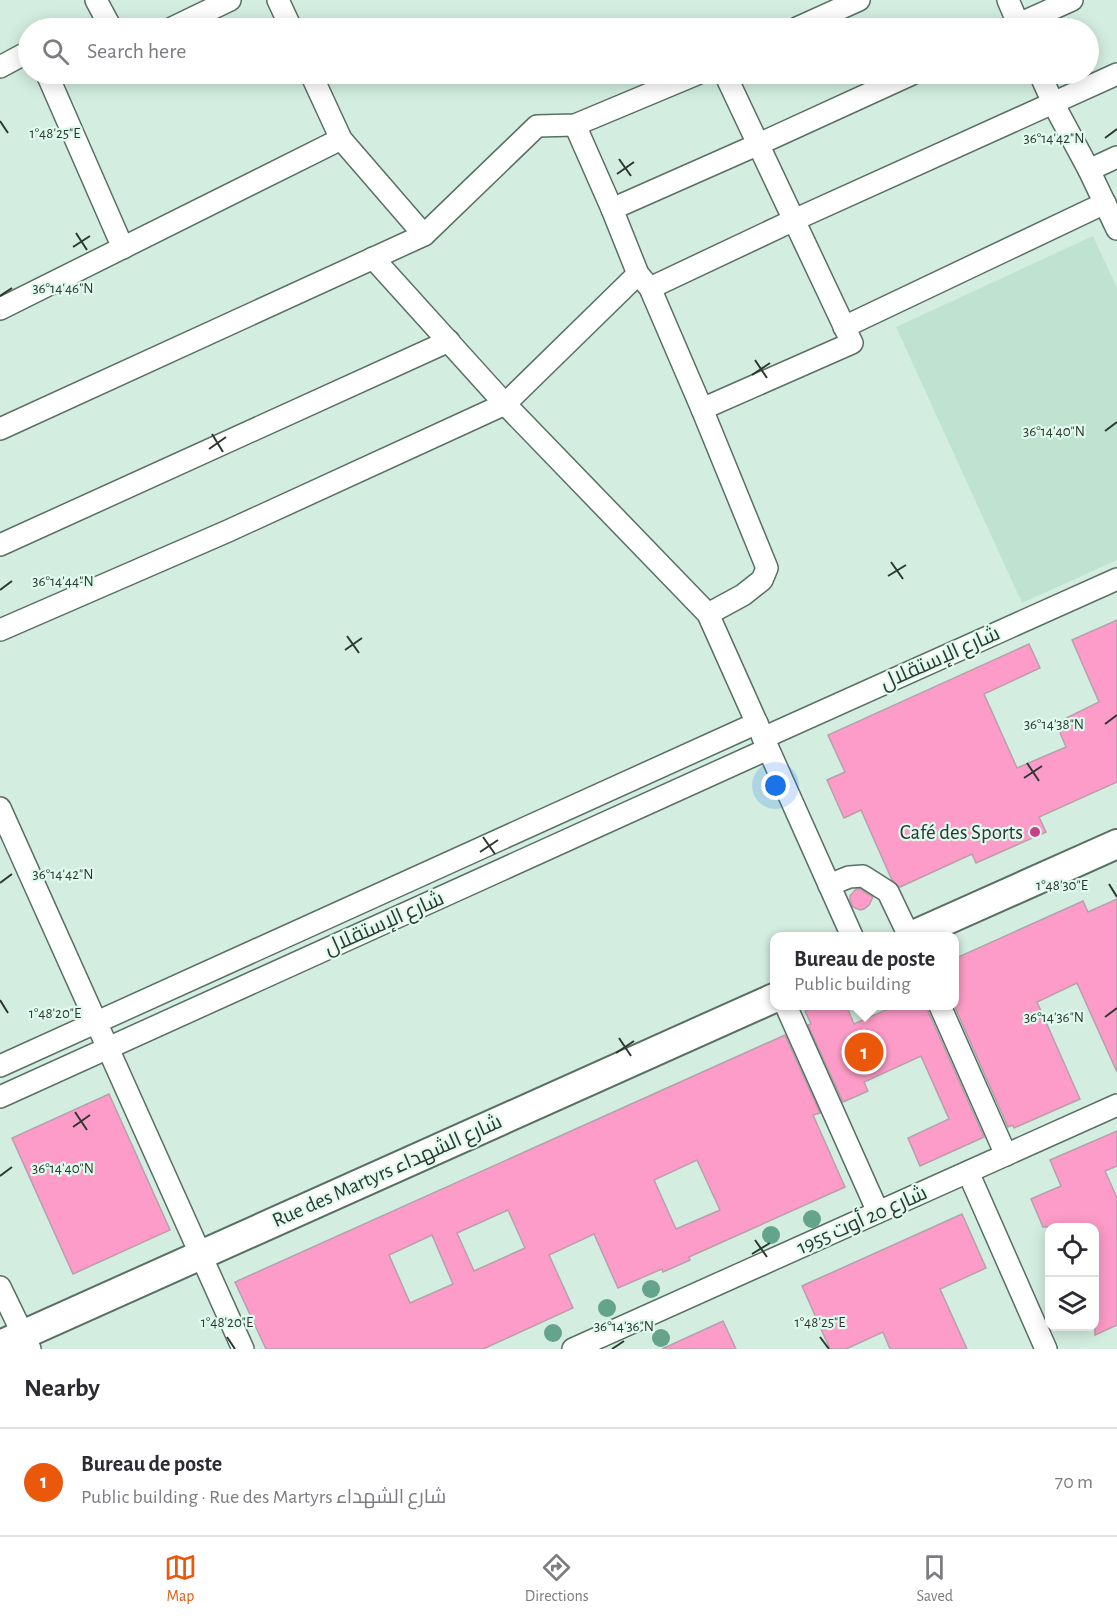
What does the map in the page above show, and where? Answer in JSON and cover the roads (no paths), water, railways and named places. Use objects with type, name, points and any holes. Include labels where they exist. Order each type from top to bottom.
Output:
[{"type":"main road","points":[[919,932],[1117,844]]},
{"type":"main road","name":"Rue des Martyrs شارع الشهداء","points":[[18,1343],[201,1255],[770,1000]]},
{"type":"street","points":[[96,0],[106,18]]},
{"type":"street","points":[[193,18],[230,0]]},
{"type":"street","points":[[278,0],[286,18]]},
{"type":"street","points":[[819,18],[859,0]]},
{"type":"street","points":[[1008,0],[1013,18]]},
{"type":"street","points":[[1035,18],[1072,0]]},
{"type":"street","points":[[0,67],[18,57]]},
{"type":"street","points":[[1099,82],[1117,74]]},
{"type":"street","points":[[52,84],[123,248]]},
{"type":"street","points":[[316,84],[341,139],[424,235]]},
{"type":"street","points":[[0,429],[424,235],[537,126],[576,125],[673,84]]},
{"type":"street","points":[[702,410],[852,343],[730,84]]},
{"type":"street","points":[[612,209],[890,84]]},
{"type":"street","points":[[1044,84],[1117,229]]},
{"type":"street","points":[[0,630],[228,531],[505,404],[644,281],[794,220],[1095,84]]},
{"type":"street","points":[[576,125],[702,410],[767,568],[762,580],[708,614]]},
{"type":"street","points":[[0,309],[341,139]]},
{"type":"street","points":[[1089,170],[1117,157]]},
{"type":"street","points":[[844,327],[1105,203]]},
{"type":"street","points":[[374,258],[505,404],[708,614],[850,932]]},
{"type":"street","points":[[0,545],[449,342]]},
{"type":"street","name":"شارع الإستقلال","points":[[0,1066],[97,1022],[763,736],[1117,579]]},
{"type":"street","name":"شارع الإستقلال","points":[[0,1097],[108,1048],[763,736]]},
{"type":"street","points":[[0,808],[243,1349]]},
{"type":"street","points":[[829,885],[849,877],[863,876],[888,892],[908,932]]},
{"type":"street","points":[[788,1010],[878,1212]]},
{"type":"street","points":[[942,1010],[1006,1155]]},
{"type":"street","name":"شارع 20 أوت 1955","points":[[573,1349],[1117,1105]]},
{"type":"street","points":[[969,1172],[1046,1349]]},
{"type":"street","points":[[0,1287],[10,1310],[18,1343]]},
{"type":"place","name":"Café des Sports","points":[[1035,832]]},
{"type":"place","name":"Bureau de poste","points":[[864,1052]]}]
